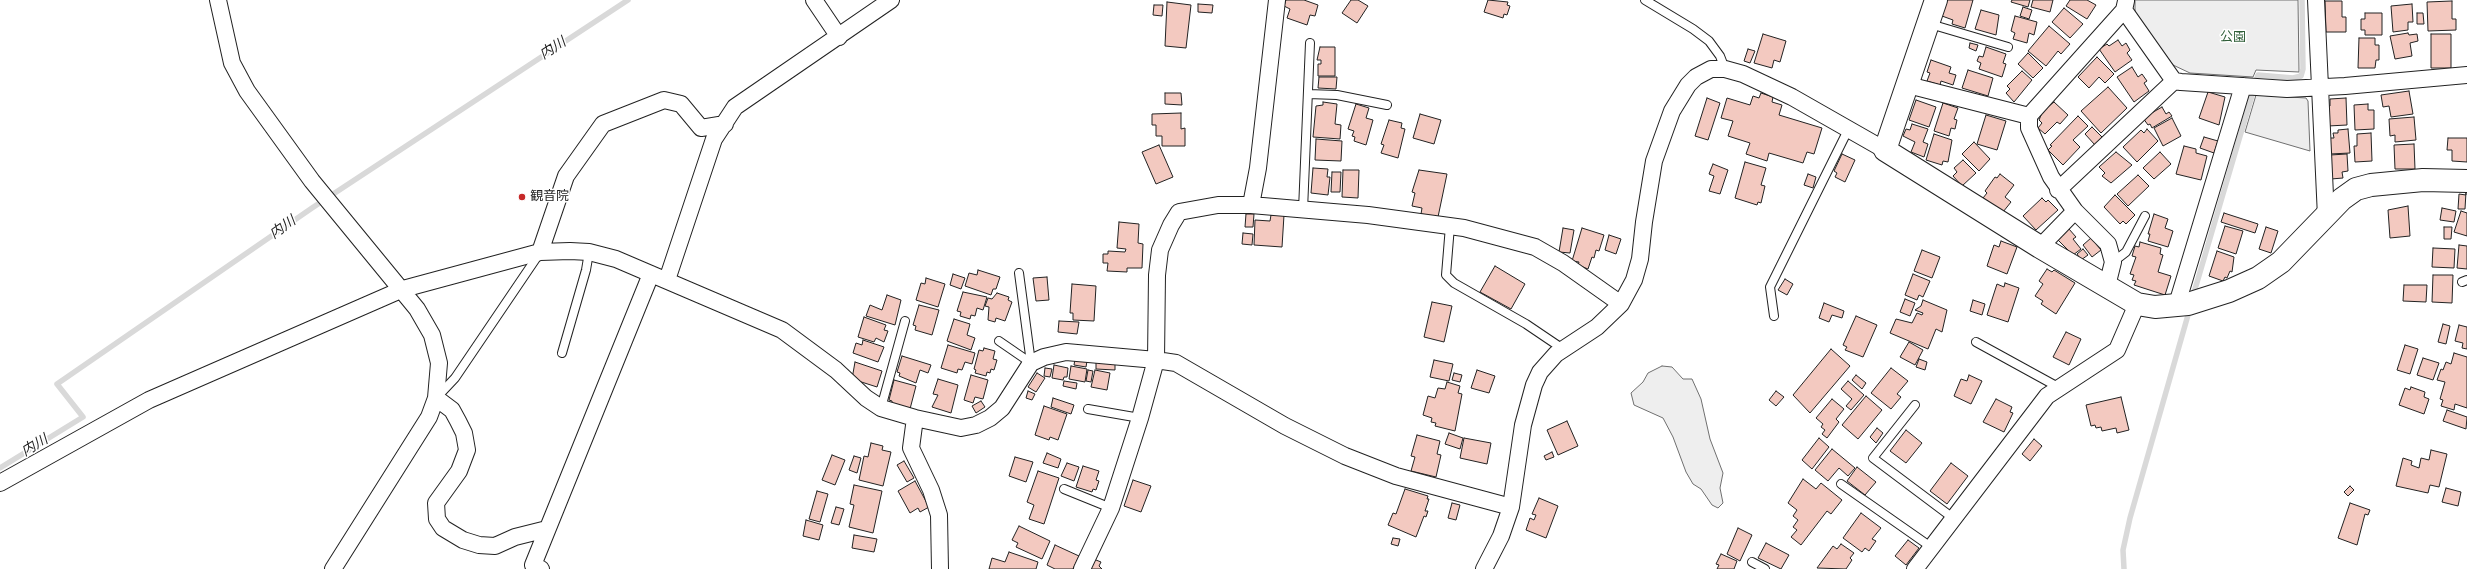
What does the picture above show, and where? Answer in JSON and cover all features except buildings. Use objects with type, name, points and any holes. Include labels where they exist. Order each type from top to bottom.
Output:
[{"type":"street","points":[[218,0],[232,63],[247,91],[335,211],[403,290],[432,335],[439,363],[436,398],[429,417],[333,569]]},
{"type":"street","points":[[814,0],[838,38]]},
{"type":"street","points":[[667,280],[714,139],[735,107],[838,38],[891,0]]},
{"type":"street","points":[[1251,205],[1258,168],[1276,0]]},
{"type":"street","points":[[1885,150],[1936,0]]},
{"type":"street","points":[[2316,0],[2326,217]]},
{"type":"street","points":[[2106,286],[2113,262],[2108,244],[2075,211],[2058,190],[2029,128],[2029,116],[2125,5],[2174,81]]},
{"type":"street","points":[[1484,569],[1501,536],[1512,507],[1523,425],[1534,385],[1540,372],[1563,349],[1597,327],[1621,304],[1634,280],[1640,259],[1644,222],[1654,161],[1672,110],[1679,98],[1696,77],[1711,69],[1725,68],[1743,74],[1792,97],[1885,150],[2040,247],[2137,304],[2155,307],[2188,304],[2229,291],[2258,278],[2281,262],[2352,192],[2371,185],[2423,180],[2467,180]]},
{"type":"street","points":[[2058,190],[2174,81],[2287,89],[2319,88],[2467,75]]},
{"type":"street","points":[[1908,85],[2029,116]]},
{"type":"street","points":[[2177,304],[2243,86]]},
{"type":"street","points":[[540,252],[566,176],[579,154],[604,124],[664,100],[681,104],[701,128],[725,124]]},
{"type":"street","points":[[1082,569],[1111,508],[1140,418],[1156,360],[1157,275],[1160,250],[1171,225],[1179,212],[1195,208],[1251,205],[1368,215],[1450,226],[1535,247],[1563,263],[1621,304]]},
{"type":"street","points":[[2040,247],[2075,211]]},
{"type":"street","points":[[0,483],[149,400],[403,290],[540,252],[589,252],[616,259],[782,330],[836,370],[866,398],[881,408],[915,418],[960,428],[976,425],[990,418],[1002,408],[1031,363],[1044,357],[1066,352],[1156,360],[1176,363],[1285,426],[1345,456],[1396,476],[1512,507]]},
{"type":"street","points":[[541,569],[533,565],[651,274]]},
{"type":"street","points":[[1915,569],[2047,396],[2058,387],[2117,350],[2137,304]]},
{"type":"street","points":[[436,398],[452,410],[464,433],[467,450],[459,471],[436,503],[437,518],[443,528],[479,545],[495,546],[515,537],[547,529]]},
{"type":"street","points":[[915,418],[911,448],[931,490],[939,515],[940,569]]},
{"type":"lane","points":[[1644,0],[1693,29],[1709,41],[1720,56],[1725,68]]},
{"type":"lane","points":[[1929,24],[2008,47]]},
{"type":"lane","points":[[1303,210],[1310,43]]},
{"type":"lane","points":[[1308,94],[1337,95],[1387,105]]},
{"type":"lane","points":[[1774,316],[1770,287],[1848,130]]},
{"type":"lane","points":[[2113,262],[2126,252],[2145,216]]},
{"type":"lane","points":[[1450,226],[1446,275],[1454,283],[1526,324],[1563,349]]},
{"type":"lane","points":[[436,398],[455,378],[540,252]]},
{"type":"lane","points":[[562,353],[586,270],[589,252]]},
{"type":"lane","points":[[1019,273],[1031,363]]},
{"type":"lane","points":[[881,408],[905,321]]},
{"type":"lane","points":[[1000,341],[1031,363]]},
{"type":"lane","points":[[1976,342],[2058,387]]},
{"type":"lane","points":[[1916,405],[1872,458],[1953,518]]},
{"type":"lane","points":[[1088,409],[1140,418]]},
{"type":"lane","points":[[1841,484],[1932,547]]},
{"type":"lane","points":[[1064,490],[1111,508]]},
{"type":"lane","points":[[1752,562],[1765,569]]},
{"type":"green space","name":"公園","points":[[2135,0],[2298,0],[2299,72],[2256,70],[2253,77],[2190,73],[2173,65],[2135,13]]},
{"type":"green space","points":[[1662,366],[1672,367],[1683,379],[1692,379],[1701,399],[1710,439],[1723,473],[1720,488],[1723,503],[1718,508],[1712,505],[1701,489],[1693,484],[1686,472],[1673,437],[1663,418],[1634,405],[1631,393],[1643,382],[1648,373]]},
{"type":"shaded area","points":[[2256,95],[2306,98],[2308,101],[2310,151],[2245,132]]},
{"type":"waterway","name":"内川","points":[[0,468],[83,417],[57,384],[312,208],[628,0]]},
{"type":"waterway","points":[[2193,296],[2258,75],[2293,78],[2301,76],[2303,69],[2302,0]]},
{"type":"waterway","points":[[2124,569],[2123,550],[2130,518],[2190,308]]},
{"type":"place","name":"観音院","points":[[522,197]]}]
